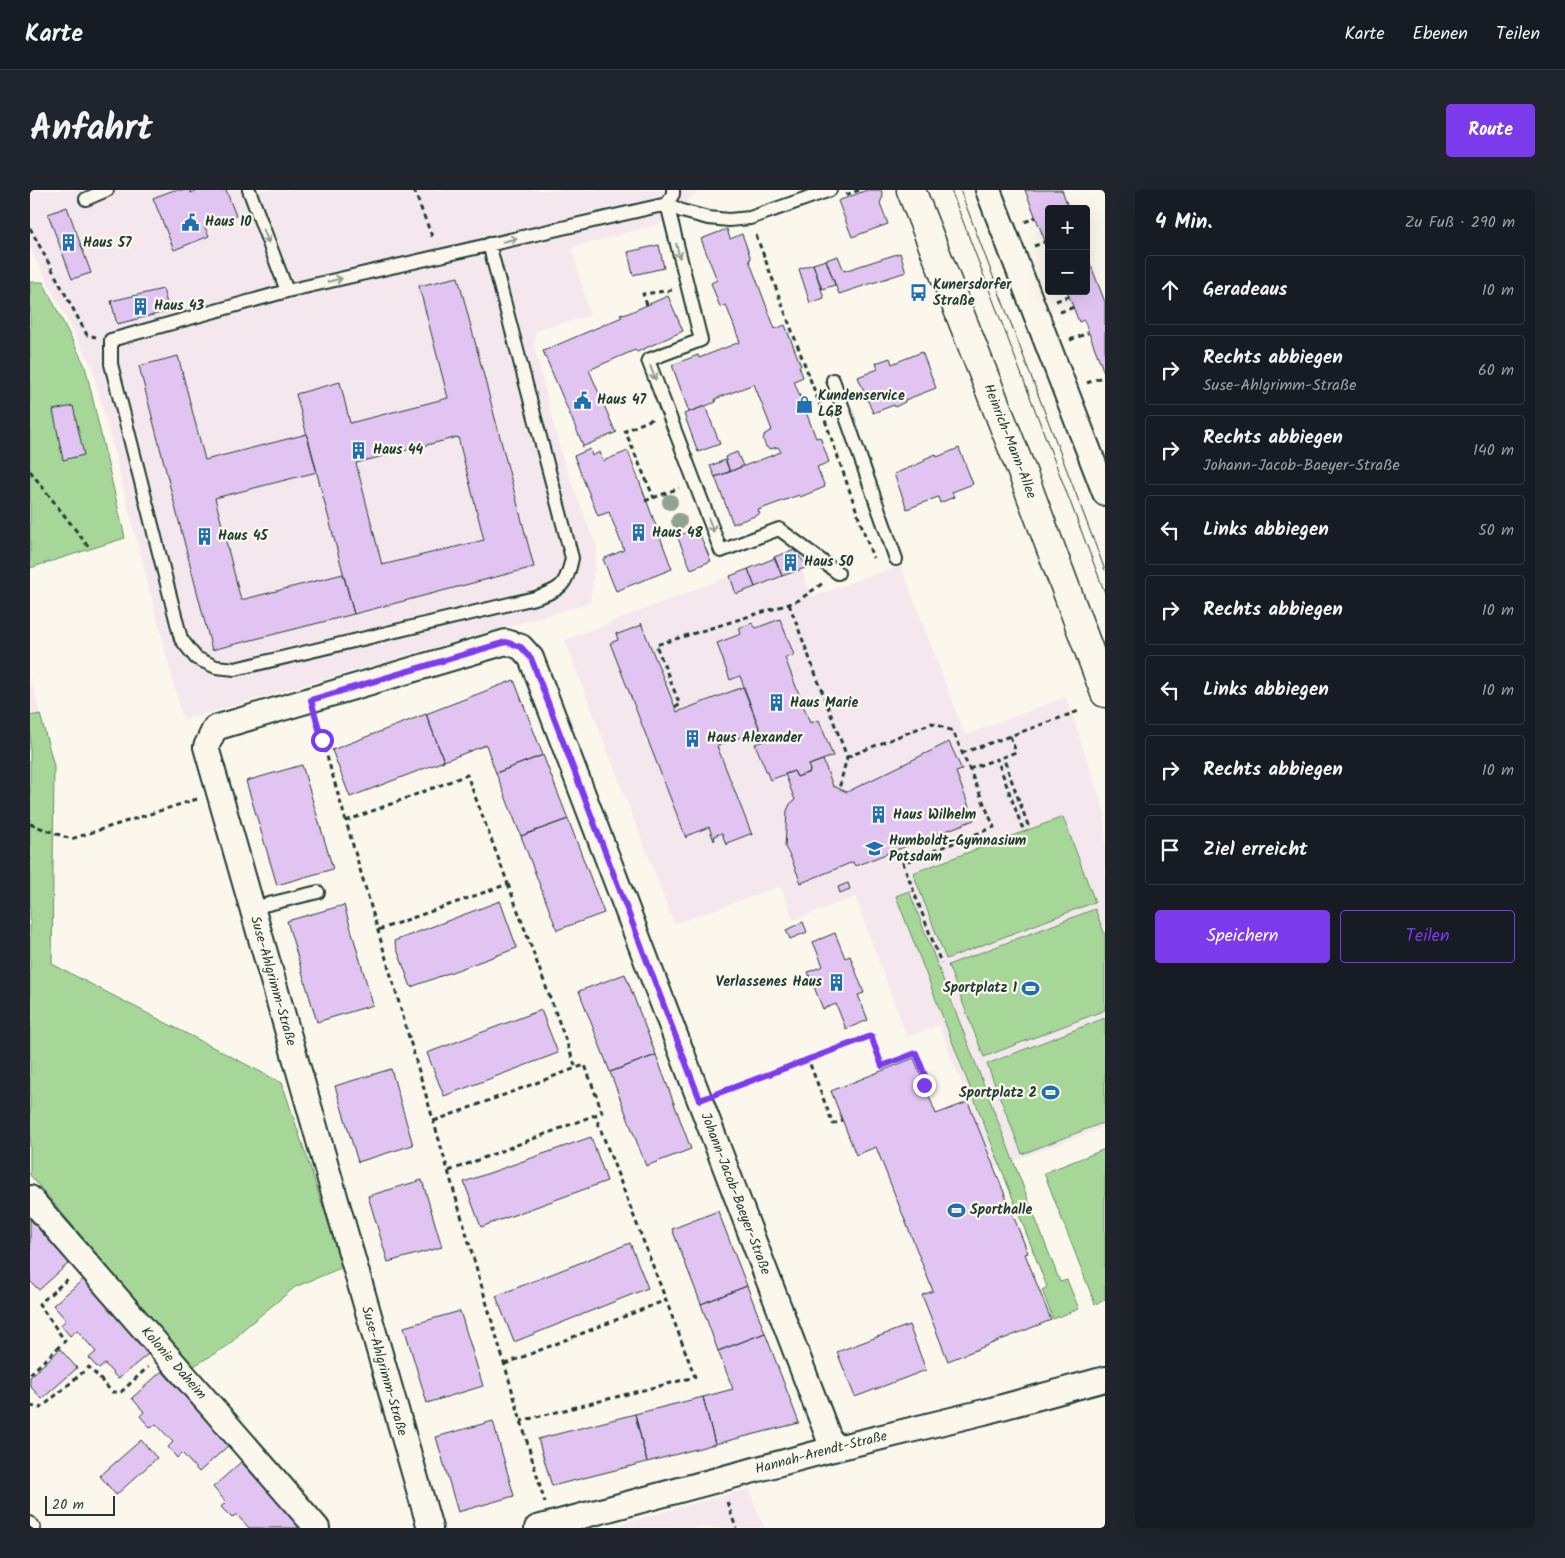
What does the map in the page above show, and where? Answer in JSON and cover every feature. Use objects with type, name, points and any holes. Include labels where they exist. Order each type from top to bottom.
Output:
[{"type":"main road","name":"Heinrich-Mann-Allee","points":[[911,190],[1024,476],[1105,693]]},
{"type":"street","points":[[988,190],[1105,493]]},
{"type":"street","name":"Suse-Ahlgrimm-Straße","points":[[430,1528],[206,747],[215,728],[506,642]]},
{"type":"street","name":"Johann-Jacob-Baeyer-Straße","points":[[506,642],[521,647],[531,658],[833,1449]]},
{"type":"street","name":"Kolonie Daheim","points":[[30,1198],[317,1528]]},
{"type":"street","name":"Hannah-Arendt-Straße","points":[[544,1526],[833,1449],[1105,1380]]},
{"type":"lane","points":[[86,199],[107,190]]},
{"type":"lane","points":[[248,190],[287,291]]},
{"type":"lane","points":[[673,190],[673,194],[667,204],[701,340],[648,360],[721,551],[779,529],[838,573]]},
{"type":"lane","points":[[489,244],[572,558],[568,577],[556,591],[535,598],[235,669],[216,667],[196,658],[181,639],[111,364],[111,340],[287,291],[489,244],[667,204],[682,211],[708,218],[729,220],[750,218],[830,190]]},
{"type":"lane","points":[[833,380],[896,559]]},
{"type":"lane","points":[[252,908],[318,892]]},
{"type":"lane","points":[[30,1524],[34,1528]]},
{"type":"path","points":[[414,190],[440,256]]},
{"type":"path","points":[[750,218],[818,400],[873,558]]},
{"type":"path","points":[[30,228],[87,335],[111,340]]},
{"type":"path","points":[[1066,341],[1088,333]]},
{"type":"path","points":[[1083,385],[1105,376]]},
{"type":"path","points":[[654,498],[625,430],[668,412]]},
{"type":"path","points":[[30,471],[88,546]]},
{"type":"path","points":[[645,501],[681,488],[696,485]]},
{"type":"path","points":[[675,707],[680,705],[656,644],[789,604],[799,600],[838,573]]},
{"type":"path","points":[[789,604],[847,757],[840,789]]},
{"type":"path","points":[[311,700],[521,1421],[544,1526]]},
{"type":"path","points":[[962,753],[1079,711]]},
{"type":"path","points":[[847,757],[932,723],[953,731],[994,827],[903,863],[941,963]]},
{"type":"path","points":[[969,769],[996,759],[1022,827],[1028,825],[1002,757],[1016,752],[1010,736]]},
{"type":"path","points":[[346,820],[467,775],[576,1068]]},
{"type":"path","points":[[30,824],[71,838],[219,792]]},
{"type":"path","points":[[378,930],[508,884]]},
{"type":"path","points":[[700,1100],[876,1034]]},
{"type":"path","points":[[871,1036],[882,1066],[916,1053],[928,1083],[924,1085]]},
{"type":"path","points":[[808,1059],[833,1124],[842,1120]]},
{"type":"path","points":[[434,1121],[585,1065],[602,1112],[448,1171]]},
{"type":"path","points":[[521,1421],[695,1377],[595,1115]]},
{"type":"path","points":[[30,1374],[65,1341],[39,1304],[86,1262]]},
{"type":"path","points":[[504,1364],[666,1300]]},
{"type":"path","points":[[30,1406],[41,1408],[89,1367],[112,1392],[121,1392],[164,1352]]},
{"type":"shaded area","points":[[30,190],[700,190],[662,223],[572,248],[590,316],[536,330],[534,346],[563,460],[597,548],[590,603],[183,720],[92,367],[30,249]]},
{"type":"shaded area","name":"Humboldt-Gymnasium Potsdam","points":[[901,566],[965,735],[1066,697],[1105,813],[1105,1127],[994,1168],[939,1025],[907,1037],[855,897],[793,920],[781,886],[674,924],[565,640],[730,576],[736,594],[801,569],[812,597]]},
{"type":"shaded area","points":[[30,677],[40,714],[30,716]]},
{"type":"shaded area","points":[[749,1489],[764,1528],[605,1528],[725,1495]]},
{"type":"green space","points":[[30,282],[43,282],[85,366],[125,538],[30,568]]},
{"type":"green space","points":[[40,714],[54,766],[52,964],[282,1083],[343,1267],[295,1287],[246,1327],[229,1345],[192,1367],[30,1175],[30,716]]},
{"type":"green space","points":[[1063,817],[1095,902],[946,959],[913,873]]},
{"type":"green space","points":[[909,891],[1060,1282],[1067,1280],[1079,1309],[1053,1319],[1042,1290],[1047,1287],[896,896]]},
{"type":"green space","name":"Sportplatz 1","points":[[1095,909],[1105,935],[1105,1010],[984,1057],[948,965]]},
{"type":"green space","name":"Sportplatz 2","points":[[1105,1018],[1105,1122],[1022,1154],[987,1064]]},
{"type":"green space","points":[[1105,1149],[1105,1300],[1095,1304],[1044,1173]]},
{"type":"building","name":"Haus 10","points":[[174,190],[190,190],[191,193],[198,190],[226,190],[236,216],[205,227],[209,236],[174,250],[153,198]]},
{"type":"building","points":[[867,190],[881,190],[883,196],[880,203],[888,224],[852,237],[838,201]]},
{"type":"building","points":[[1025,190],[1062,190],[1068,205],[1045,205],[1045,241]]},
{"type":"building","name":"Haus 57","points":[[67,207],[91,273],[72,279],[48,214]]},
{"type":"building","points":[[727,229],[730,239],[742,234],[751,259],[749,260],[775,329],[785,325],[801,366],[799,366],[803,377],[794,381],[816,438],[820,437],[829,462],[817,467],[825,487],[758,510],[760,514],[733,524],[715,477],[781,452],[778,447],[770,449],[766,447],[763,439],[765,434],[772,430],[754,384],[715,399],[716,402],[689,412],[672,365],[698,355],[699,358],[740,342],[726,305],[720,307],[711,283],[717,280],[701,239]]},
{"type":"building","points":[[659,245],[664,268],[633,275],[628,252]]},
{"type":"building","points":[[900,253],[906,272],[839,294],[826,260],[838,256],[844,271]]},
{"type":"building","points":[[826,260],[835,285],[822,289],[813,264]]},
{"type":"building","points":[[1090,263],[1105,302],[1105,375],[1084,320],[1079,322],[1069,295],[1090,295]]},
{"type":"building","points":[[813,264],[824,298],[810,303],[799,269]]},
{"type":"building","name":"Haus 44","points":[[458,277],[534,567],[354,614],[296,394],[340,382],[350,423],[448,398],[419,286]],"holes":[[[458,437],[484,540],[382,565],[356,463]]]},
{"type":"building","name":"Haus 43","points":[[163,289],[169,311],[117,324],[111,301]]},
{"type":"building","name":"Haus 47","points":[[668,296],[683,331],[637,352],[635,350],[589,370],[617,432],[582,447],[583,445],[543,351],[622,317],[620,314],[623,313],[624,315]]},
{"type":"building","points":[[922,352],[936,388],[905,400],[905,402],[895,407],[894,405],[873,413],[858,377],[878,369],[876,363],[890,358],[892,364]]},
{"type":"building","name":"Haus 45","points":[[178,356],[205,460],[307,434],[317,472],[215,498],[241,600],[343,574],[354,614],[212,650],[139,366]]},
{"type":"building","points":[[73,406],[84,455],[63,460],[53,410]]},
{"type":"building","points":[[705,406],[720,444],[698,452],[684,414]]},
{"type":"building","points":[[959,448],[973,484],[952,492],[954,497],[940,503],[938,497],[907,509],[894,474],[925,461],[924,459],[936,454],[937,457]]},
{"type":"building","name":"Haus 48","points":[[590,449],[592,456],[600,452],[603,461],[628,451],[672,569],[616,591],[603,559],[624,550],[609,512],[598,516],[574,456]]},
{"type":"building","points":[[737,452],[743,466],[730,472],[725,457]]},
{"type":"building","points":[[725,460],[730,472],[715,477],[710,466]]},
{"type":"building","points":[[697,528],[711,561],[691,569],[677,536]]},
{"type":"building","name":"Haus 50","points":[[794,550],[808,567],[782,576],[774,557]]},
{"type":"building","points":[[775,558],[782,576],[755,587],[748,569]]},
{"type":"building","points":[[748,569],[755,587],[736,594],[730,576]]},
{"type":"building","name":"Haus Marie","points":[[780,619],[794,655],[785,658],[810,723],[819,720],[833,756],[809,765],[810,772],[797,777],[794,771],[770,780],[755,744],[764,741],[740,676],[730,680],[717,643],[741,634],[739,628],[752,623],[756,628]]},
{"type":"building","name":"Haus Alexander","points":[[642,625],[677,712],[743,687],[760,730],[717,746],[752,835],[750,834],[726,845],[722,833],[714,836],[714,841],[709,827],[686,836],[686,838],[610,643],[618,640],[616,633],[618,634]]},
{"type":"building","points":[[514,680],[543,755],[496,773],[486,745],[444,761],[426,714]]},
{"type":"building","points":[[426,714],[444,761],[350,797],[332,750]]},
{"type":"building","name":"Haus Wilhelm","points":[[949,742],[962,770],[956,772],[974,820],[855,866],[853,862],[801,883],[785,847],[787,811],[790,804],[795,800],[785,774],[794,771],[797,777],[810,772],[809,765],[823,760],[833,786],[847,792]]},
{"type":"building","points":[[543,755],[568,819],[521,836],[496,773]]},
{"type":"building","points":[[302,765],[333,869],[277,885],[246,781]]},
{"type":"building","points":[[568,819],[604,913],[557,930],[521,836]]},
{"type":"building","points":[[848,883],[850,889],[840,893],[838,887]]},
{"type":"building","points":[[500,901],[517,948],[411,987],[394,941]]},
{"type":"building","points":[[344,905],[373,1005],[317,1022],[287,921]]},
{"type":"building","points":[[803,922],[807,932],[790,939],[786,930]]},
{"type":"building","name":"Verlassenes Haus","points":[[835,933],[845,958],[850,956],[864,993],[858,995],[868,1020],[846,1029],[836,1004],[823,1009],[808,972],[823,966],[813,942]]},
{"type":"building","points":[[625,974],[656,1055],[610,1072],[579,991]]},
{"type":"building","points":[[541,1010],[558,1053],[444,1096],[427,1053]]},
{"type":"building","points":[[656,1055],[691,1149],[646,1166],[610,1072]]},
{"type":"building","name":"Sporthalle","points":[[914,1058],[936,1114],[968,1102],[1028,1253],[1025,1254],[1051,1320],[948,1361],[922,1295],[933,1291],[876,1147],[856,1155],[831,1091]]},
{"type":"building","points":[[391,1069],[413,1145],[358,1162],[335,1086]]},
{"type":"building","points":[[591,1137],[607,1181],[481,1227],[464,1182]]},
{"type":"building","points":[[422,1180],[442,1247],[388,1262],[368,1196]]},
{"type":"building","points":[[718,1211],[747,1286],[701,1304],[672,1229]]},
{"type":"building","points":[[30,1219],[69,1263],[39,1290],[30,1281]]},
{"type":"building","points":[[630,1243],[648,1288],[514,1342],[496,1296]]},
{"type":"building","points":[[84,1279],[148,1354],[118,1379],[105,1364],[99,1369],[94,1364],[89,1358],[96,1352],[77,1330],[70,1336],[61,1325],[66,1320],[53,1305]]},
{"type":"building","points":[[747,1286],[765,1333],[718,1351],[701,1304]]},
{"type":"building","points":[[460,1311],[483,1386],[427,1403],[404,1327]]},
{"type":"building","points":[[909,1325],[926,1370],[855,1397],[837,1352]]},
{"type":"building","points":[[765,1333],[799,1423],[715,1444],[703,1397],[733,1389],[718,1351]]},
{"type":"building","points":[[60,1349],[77,1368],[42,1399],[30,1386],[30,1377]]},
{"type":"building","points":[[162,1371],[229,1445],[199,1472],[182,1453],[177,1458],[168,1447],[173,1442],[156,1424],[151,1428],[146,1423],[140,1416],[144,1412],[132,1398]]},
{"type":"building","points":[[703,1397],[715,1444],[647,1462],[635,1414]]},
{"type":"building","points":[[635,1414],[647,1462],[552,1486],[538,1439]]},
{"type":"building","points":[[493,1421],[514,1496],[458,1512],[436,1437]]},
{"type":"building","points":[[141,1440],[157,1458],[116,1495],[100,1476]]},
{"type":"building","points":[[241,1462],[302,1528],[249,1528],[236,1514],[232,1518],[221,1507],[226,1502],[213,1487]]},
{"type":"tram line","points":[[951,190],[1105,593]]},
{"type":"tram line","points":[[960,190],[1105,570]]},
{"type":"place","name":"Haus 10","points":[[191,222]]},
{"type":"place","name":"Haus 57","points":[[69,243]]},
{"type":"place","name":"Kunersdorfer Straße","points":[[919,293]]},
{"type":"place","name":"Haus 43","points":[[140,306]]},
{"type":"place","name":"Haus 47","points":[[583,400]]},
{"type":"place","name":"Kundenservice LGB","points":[[804,404]]},
{"type":"place","name":"Haus 44","points":[[359,450]]},
{"type":"place","name":"Haus 48","points":[[638,533]]},
{"type":"place","name":"Haus 45","points":[[204,536]]},
{"type":"place","name":"Haus 50","points":[[790,562]]},
{"type":"place","name":"Haus Marie","points":[[776,703]]},
{"type":"place","name":"Haus Alexander","points":[[693,738]]},
{"type":"place","name":"Haus Wilhelm","points":[[879,815]]},
{"type":"place","name":"Humboldt-Gymnasium Potsdam","points":[[875,849]]},
{"type":"place","name":"Verlassenes Haus","points":[[836,982]]},
{"type":"place","name":"Sportplatz 1","points":[[1031,988]]},
{"type":"place","name":"Sportplatz 2","points":[[1051,1093]]},
{"type":"place","name":"Sporthalle","points":[[956,1210]]},
{"type":"route","points":[[322,740],[311,700],[506,642],[521,647],[531,658],[700,1100],[871,1036],[882,1066],[916,1053],[928,1083],[924,1085]]}]
